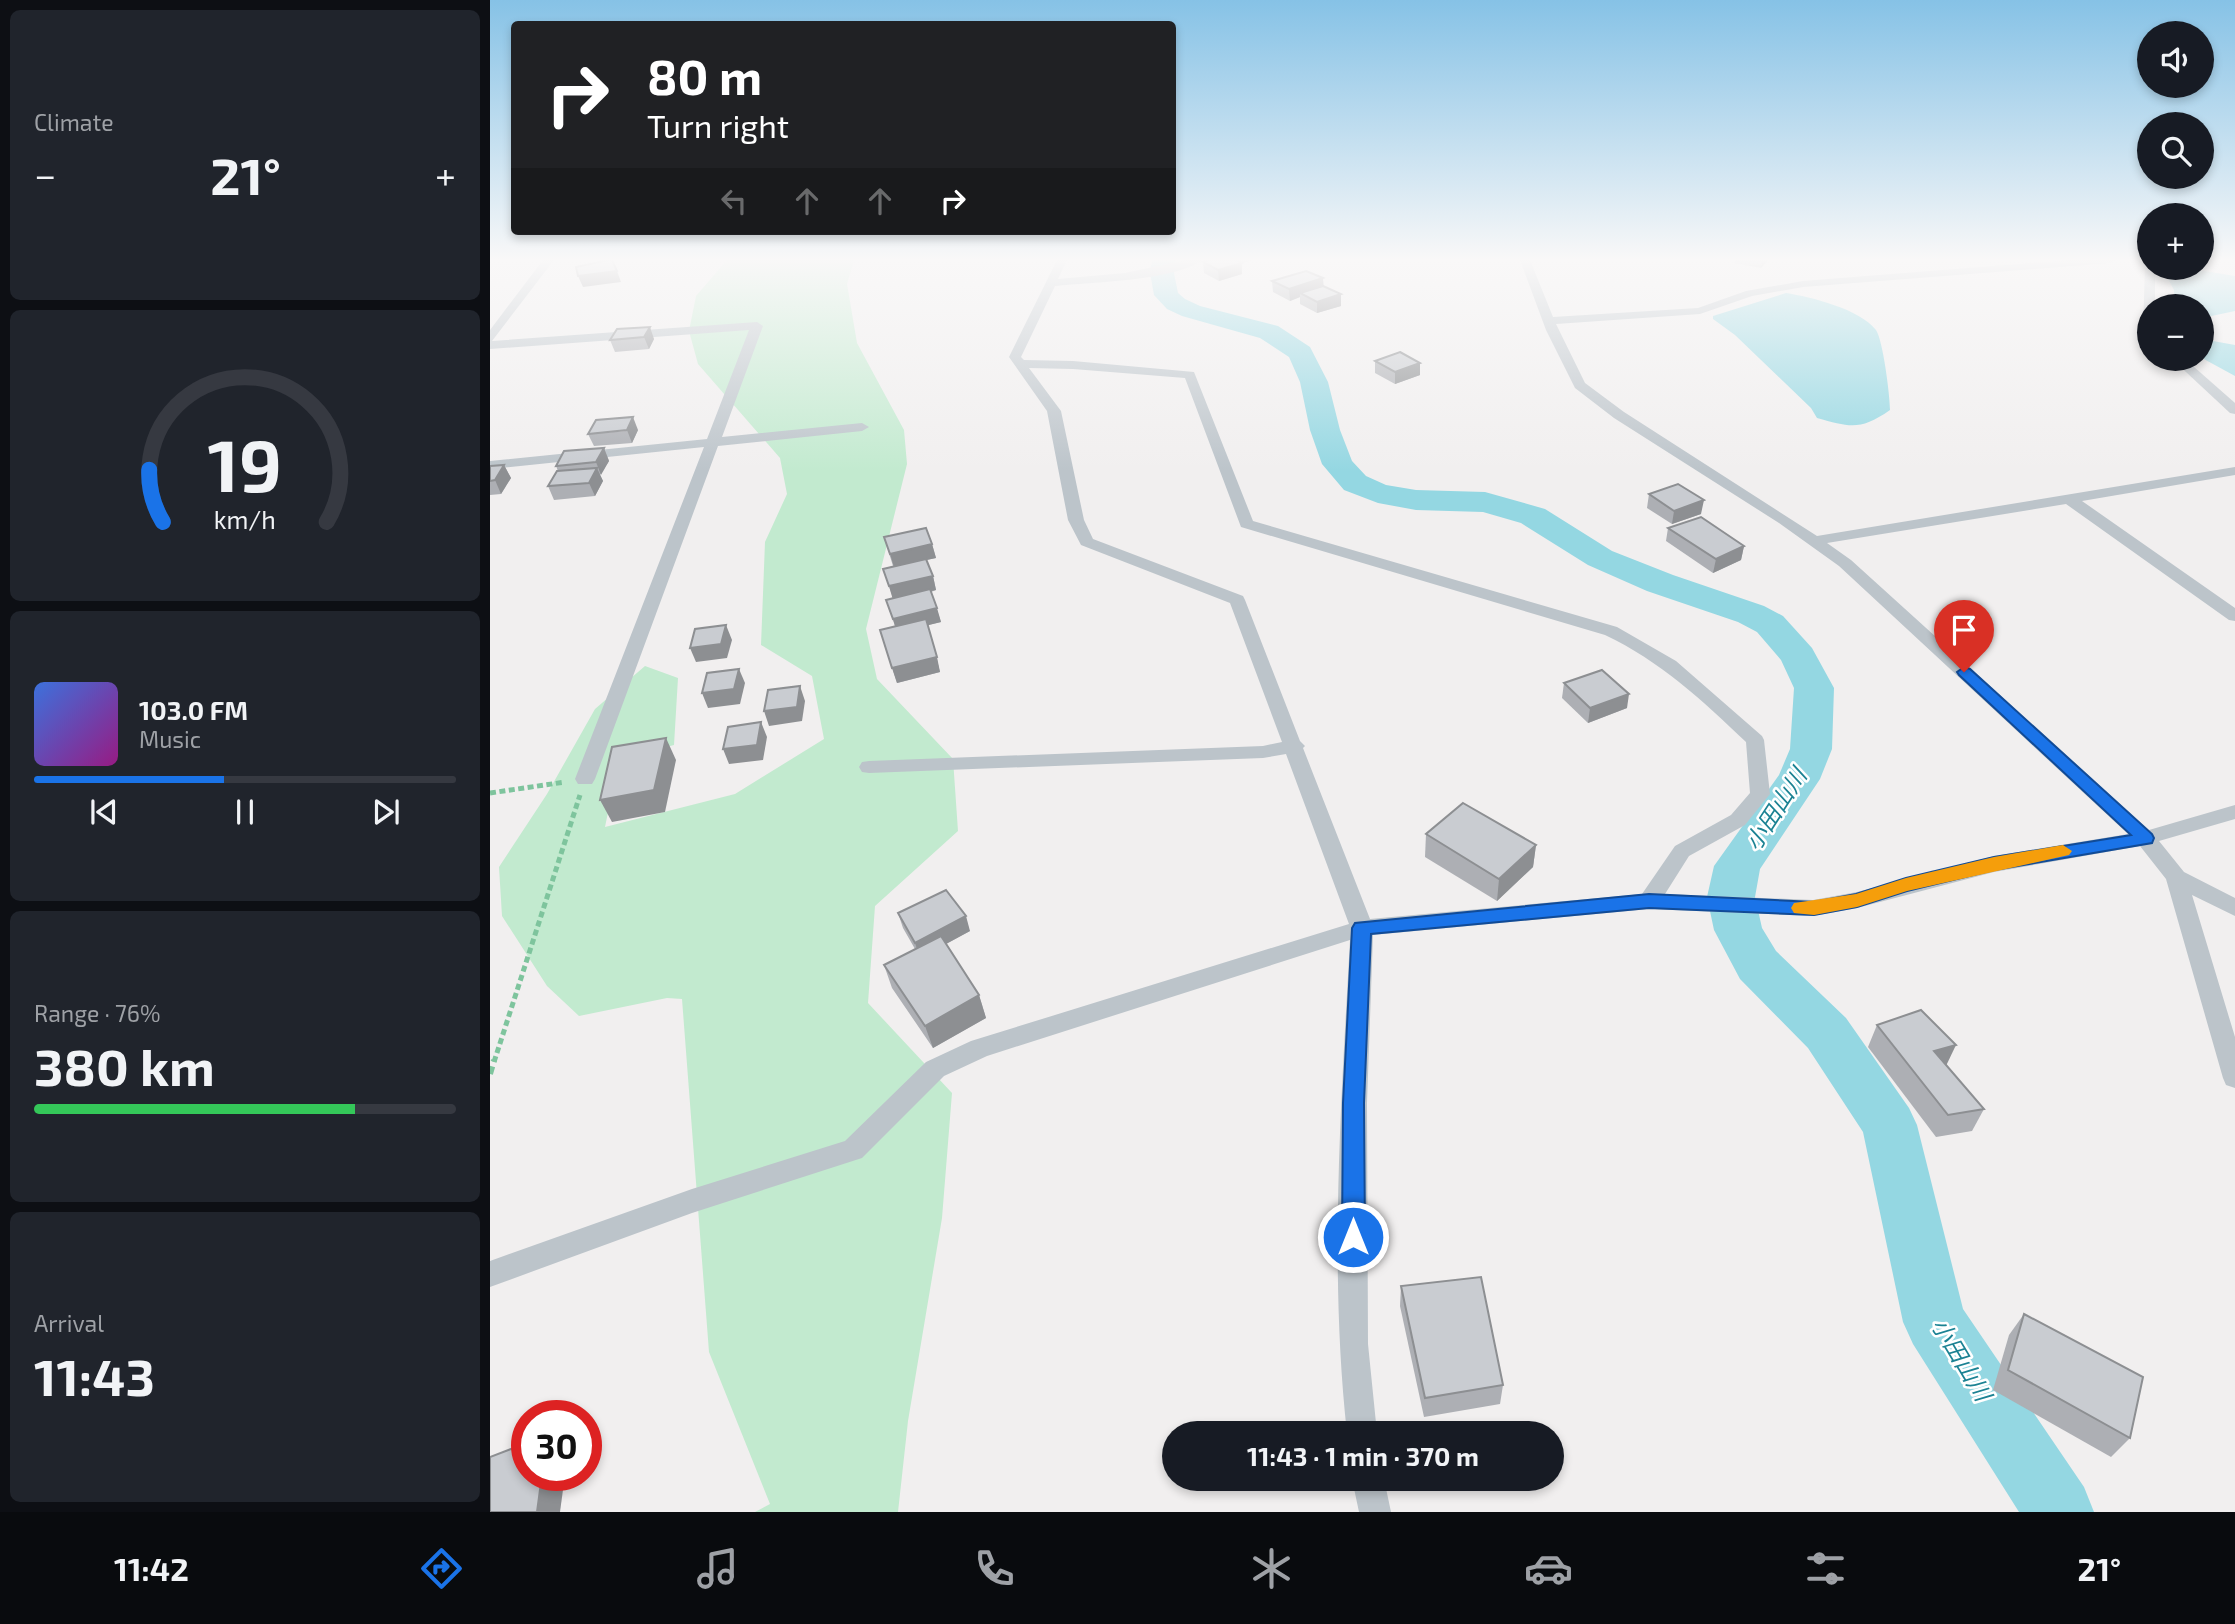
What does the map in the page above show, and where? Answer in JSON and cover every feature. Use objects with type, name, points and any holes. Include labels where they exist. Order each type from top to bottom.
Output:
[{"type":"street","points":[[490,345],[693,331]]},
{"type":"street","points":[[585,779],[755,331]]},
{"type":"street","points":[[1027,331],[1015,357],[1054,411],[1076,520],[1087,542],[1237,600],[1295,746],[1362,928],[1353,1103],[1353,1344],[1361,1421]]},
{"type":"street","points":[[1553,331],[1580,385],[1619,415],[1845,563],[2146,838],[2176,877],[2235,1078]]},
{"type":"street","points":[[1018,364],[1073,365],[1190,375],[1246,524],[1611,631],[1644,645],[1701,690],[1755,740],[1760,794],[1738,820],[1682,851],[1649,901]]},
{"type":"street","points":[[2191,371],[2235,410]]},
{"type":"street","points":[[490,465],[862,427]]},
{"type":"street","points":[[1814,541],[2235,471]]},
{"type":"street","points":[[2069,499],[2235,616]]},
{"type":"street","points":[[869,767],[1263,752],[1295,746]]},
{"type":"street","points":[[490,1273],[692,1201],[853,1150],[935,1069],[980,1048],[1362,928],[1649,901],[1814,908],[1857,901],[1906,885],[1994,864],[2146,838],[2235,812]]},
{"type":"street","points":[[2176,877],[2235,908]]},
{"type":"street","points":[[1371,1491],[1375,1512]]},
{"type":"path","points":[[490,793],[585,779],[490,1074]]},
{"type":"green space","points":[[689,331],[855,331],[857,343],[904,430],[907,464],[866,629],[877,679],[953,759],[958,831],[875,906],[868,1003],[952,1093],[942,1218],[908,1421],[898,1512],[755,1512],[770,1504],[709,1352],[682,999],[667,998],[579,1016],[547,986],[502,916],[499,867],[547,794],[595,709],[645,666],[678,678],[674,745],[619,759],[605,827],[735,794],[824,739],[812,676],[761,645],[765,542],[787,494],[780,458],[698,364]]},
{"type":"water","points":[[1729,331],[1876,331],[1884,356],[1890,410],[1871,421],[1855,425],[1817,418],[1811,408]]},
{"type":"water","points":[[2214,341],[2235,345],[2235,376],[2214,365]]},
{"type":"building","points":[[616,331],[648,331],[644,337],[610,340]]},
{"type":"building","points":[[1400,352],[1420,363],[1395,372],[1375,361]]},
{"type":"building","points":[[633,417],[627,430],[588,434],[596,420]]},
{"type":"building","points":[[604,448],[596,462],[556,466],[564,451]]},
{"type":"building","points":[[504,465],[495,480],[490,481],[490,466]]},
{"type":"building","points":[[597,468],[589,483],[548,486],[557,471]]},
{"type":"building","points":[[1678,484],[1704,500],[1674,511],[1649,494]]},
{"type":"building","points":[[1701,517],[1744,546],[1716,559],[1668,528]]},
{"type":"building","points":[[926,528],[932,544],[890,554],[884,537]]},
{"type":"building","points":[[926,559],[933,576],[889,586],[883,569]]},
{"type":"building","points":[[930,589],[937,608],[893,619],[886,600]]},
{"type":"building","points":[[926,619],[937,657],[892,668],[880,630]]},
{"type":"building","points":[[726,625],[721,644],[690,648],[695,629]]},
{"type":"building","points":[[739,669],[734,689],[702,693],[707,673]]},
{"type":"building","points":[[1602,670],[1629,694],[1590,708],[1564,683]]},
{"type":"building","points":[[800,686],[797,707],[764,711],[768,690]]},
{"type":"building","points":[[761,722],[757,745],[723,749],[728,727]]},
{"type":"building","points":[[666,738],[654,790],[600,800],[612,747]]},
{"type":"building","points":[[1463,803],[1536,845],[1499,879],[1426,834]]},
{"type":"building","points":[[946,890],[966,916],[915,943],[898,913]]},
{"type":"building","points":[[941,936],[979,995],[925,1026],[884,965]]},
{"type":"building","points":[[1921,1010],[1956,1045],[1934,1051],[1984,1109],[1948,1115],[1877,1025]]},
{"type":"building","points":[[1481,1277],[1503,1385],[1425,1398],[1401,1286]]},
{"type":"building","points":[[2024,1314],[2143,1377],[2130,1438],[2008,1370]]},
{"type":"building","points":[[511,1449],[511,1491],[540,1491],[537,1512],[490,1512],[490,1457]]},
{"type":"waterway","name":"小田山川","points":[[1264,331],[1300,353],[1314,382],[1325,430],[1338,464],[1355,483],[1378,493],[1416,500],[1485,502],[1533,516],[1600,558],[1660,583],[1751,614],[1770,624],[1798,656],[1814,688],[1811,749],[1799,779],[1737,866],[1731,897],[1738,930],[1758,965],[1827,1033],[1889,1125],[1935,1322],[2059,1512]]},
{"type":"slow traffic","points":[[1800,908],[1857,901],[1906,885],[2063,851]]},
{"type":"route","points":[[1353,1237],[1353,1103],[1362,928],[1649,901],[1814,908],[1857,901],[1906,885],[1994,864],[2146,838],[1964,672]]}]
